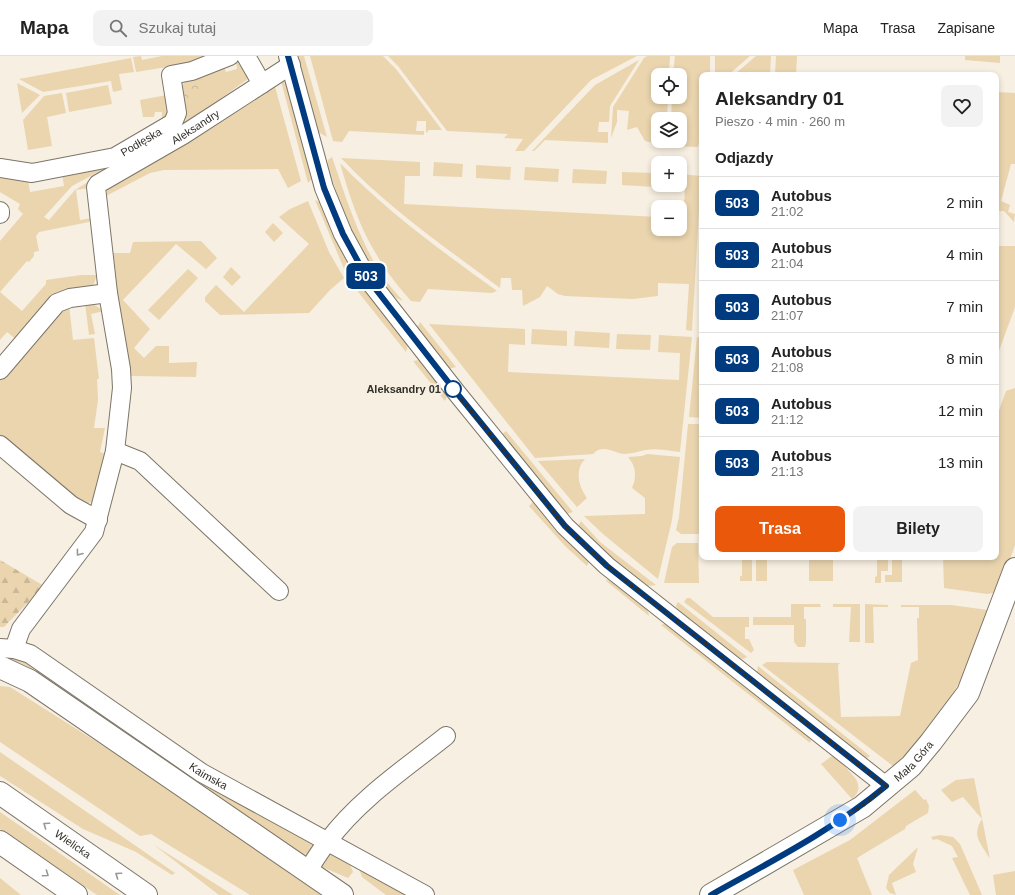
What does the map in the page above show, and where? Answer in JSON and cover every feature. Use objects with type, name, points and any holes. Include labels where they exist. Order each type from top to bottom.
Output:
[{"type":"main road","name":"Mała Góra","points":[[710,895],[829,827],[862,806],[911,766],[968,693],[1015,569]]},
{"type":"main road","points":[[5,671],[30,681],[342,895]]},
{"type":"main road","name":"Wielicka","points":[[0,793],[146,895]]},
{"type":"main road","points":[[0,842],[76,895]]},
{"type":"street","name":"Podłęska","points":[[0,168],[32,173],[116,157],[172,123],[177,113],[171,75],[192,70],[230,56]]},
{"type":"street","points":[[246,56],[262,84]]},
{"type":"street","name":"Aleksandry","points":[[108,293],[96,187],[98,184],[183,135],[262,84],[290,61],[324,188],[343,234],[367,278],[517,468],[565,526],[607,566],[886,786]]},
{"type":"street","points":[[0,370],[57,303],[70,298],[108,293],[122,388],[115,451],[98,520],[94,532],[7,648]]},
{"type":"street","points":[[0,445],[71,505],[98,520]]},
{"type":"street","points":[[115,451],[140,460],[279,590]]},
{"type":"street","name":"Kaimska","points":[[7,648],[30,654],[202,774],[328,841],[425,895]]},
{"type":"street","points":[[307,872],[328,841],[374,793],[446,736]]},
{"type":"green space","points":[[141,56],[142,60],[162,56],[211,56],[192,63],[136,72],[133,57]]},
{"type":"green space","points":[[297,56],[304,56],[327,137],[318,132]]},
{"type":"green space","points":[[310,56],[383,56],[396,69],[442,130],[429,130],[426,133],[426,121],[417,121],[416,131],[424,131],[424,135],[349,131],[342,142],[333,141]]},
{"type":"green space","points":[[388,56],[637,56],[591,80],[524,151],[515,151],[523,139],[504,138],[508,134],[447,131],[398,66]]},
{"type":"green space","points":[[647,56],[670,56],[669,68],[651,68],[651,104],[668,104],[667,112],[651,112],[651,142],[645,141],[637,127],[627,130],[629,111],[617,110],[617,122],[611,138],[613,107],[644,58]]},
{"type":"green space","points":[[675,56],[710,56],[710,72],[699,72],[698,147],[687,147],[687,112],[671,112],[672,104],[687,104],[687,68],[674,68]]},
{"type":"green space","points":[[715,56],[750,56],[731,72],[715,72]]},
{"type":"green space","points":[[756,56],[771,56],[770,72],[737,72]]},
{"type":"green space","points":[[776,56],[797,56],[796,72],[775,72]]},
{"type":"green space","points":[[965,56],[1000,56],[1000,63],[965,60]]},
{"type":"green space","points":[[131,58],[134,72],[119,74],[122,90],[113,92],[111,81],[43,92],[19,79]]},
{"type":"green space","points":[[639,60],[610,106],[609,122],[599,122],[598,132],[608,132],[608,143],[545,140],[534,151],[532,151],[595,85]]},
{"type":"green space","points":[[236,62],[244,69],[248,79],[192,119],[173,129],[186,120],[182,102],[200,74],[223,65],[226,72],[237,69]]},
{"type":"green space","points":[[200,74],[204,86],[182,102],[182,87],[186,81]]},
{"type":"green space","points":[[281,81],[288,84],[314,177],[308,183]]},
{"type":"green space","points":[[17,83],[40,95],[22,113]]},
{"type":"green space","points":[[274,83],[301,181],[288,188],[278,169],[164,170],[150,173],[106,196],[108,187]]},
{"type":"green space","points":[[108,85],[112,104],[69,112],[66,93]]},
{"type":"green space","points":[[999,92],[1015,93],[1015,164],[1011,164],[1001,201],[1010,205],[1008,212],[1015,214],[1014,222],[1004,211],[999,211]]},
{"type":"green space","points":[[62,93],[66,113],[47,117],[52,146],[28,150],[23,120],[44,96]]},
{"type":"green space","points":[[167,95],[170,110],[162,125],[162,112],[155,112],[154,117],[143,117],[140,100]]},
{"type":"green space","points":[[332,157],[360,234],[374,263],[383,277],[403,301],[389,293],[377,279],[365,261],[355,241],[346,219],[328,164],[328,160]]},
{"type":"green space","points":[[341,158],[420,162],[420,176],[405,176],[404,204],[651,217],[651,236],[687,236],[687,200],[684,200],[685,192],[687,192],[687,175],[699,176],[699,210],[692,331],[686,330],[689,284],[658,283],[658,296],[633,299],[565,296],[558,294],[547,286],[540,297],[523,306],[522,290],[512,290],[511,278],[501,278],[500,288],[438,242],[378,194]]},
{"type":"green space","points":[[434,162],[463,164],[462,177],[433,176]]},
{"type":"green space","points":[[340,163],[396,215],[497,291],[492,293],[428,289],[420,302],[411,301],[385,269],[366,235],[351,199]]},
{"type":"green space","points":[[476,165],[511,167],[510,180],[476,178]]},
{"type":"green space","points":[[109,166],[72,186],[44,217],[49,220],[75,190],[88,182],[89,188],[76,190],[80,220],[92,218],[89,222],[39,232],[36,236],[39,251],[34,252],[34,256],[29,262],[27,261],[0,292],[0,241],[23,214],[18,209],[20,204],[0,192],[0,175],[28,180],[30,192],[64,186],[62,174]]},
{"type":"green space","points":[[525,167],[559,169],[558,182],[524,180]]},
{"type":"green space","points":[[573,169],[607,171],[606,184],[572,183]]},
{"type":"green space","points":[[622,172],[651,173],[651,187],[622,185]]},
{"type":"green space","points":[[315,200],[323,204],[370,294],[408,345],[406,352],[359,293],[345,271]]},
{"type":"green space","points":[[308,201],[329,252],[344,278],[330,290],[309,313],[220,315],[205,301],[205,297],[216,285],[244,312],[309,244],[279,217],[290,209]]},
{"type":"green space","points":[[273,223],[283,233],[274,242],[265,232]]},
{"type":"green space","points":[[201,241],[217,258],[206,269],[176,244],[123,300],[150,329],[134,348],[144,358],[156,346],[169,346],[169,363],[197,362],[196,377],[131,376],[115,290],[112,253],[130,253],[133,242]]},
{"type":"green space","points":[[999,246],[1015,246],[1015,307],[999,351]]},
{"type":"green space","points":[[231,267],[241,277],[232,286],[223,277]]},
{"type":"green space","points":[[188,269],[198,278],[159,320],[148,310]]},
{"type":"green space","points":[[81,275],[97,275],[93,286],[83,289],[57,292],[17,340],[7,332],[0,340],[0,292],[22,311],[46,284],[46,280]]},
{"type":"green space","points":[[85,303],[93,304],[104,311],[91,314],[95,334],[89,335]]},
{"type":"green space","points":[[69,305],[73,340],[94,338],[99,379],[97,379],[98,400],[94,428],[105,428],[100,452],[106,454],[94,501],[86,504],[77,502],[0,437],[0,380],[62,309]]},
{"type":"green space","points":[[420,322],[456,367],[448,369],[417,328]]},
{"type":"green space","points":[[429,324],[525,329],[525,345],[509,344],[508,372],[679,380],[680,353],[658,352],[659,335],[692,337],[680,452],[650,449],[624,454],[600,449],[593,454],[535,458]]},
{"type":"green space","points":[[532,329],[567,331],[567,346],[531,344]]},
{"type":"green space","points":[[575,331],[610,333],[609,348],[574,346]]},
{"type":"green space","points":[[617,334],[651,335],[650,350],[616,349]]},
{"type":"green space","points":[[697,337],[699,337],[699,418],[689,417]]},
{"type":"green space","points":[[420,360],[448,394],[445,401],[413,361]]},
{"type":"green space","points":[[1015,388],[1015,545],[998,592],[987,594],[944,588],[943,560],[999,560],[999,411],[1006,391]]},
{"type":"green space","points":[[688,424],[699,424],[699,534],[681,534],[676,530],[679,517]]},
{"type":"green space","points":[[506,431],[573,512],[566,514],[501,435]]},
{"type":"green space","points":[[647,454],[680,457],[672,520],[658,579],[603,534],[584,516],[645,514],[645,498],[632,488],[635,480],[635,472],[633,464],[628,457]]},
{"type":"green space","points":[[585,459],[580,468],[579,478],[582,489],[587,498],[577,507],[538,461]]},
{"type":"green space","points":[[534,501],[589,561],[587,566],[565,546],[529,506]]},
{"type":"green space","points":[[581,521],[600,542],[656,585],[647,586],[595,544],[578,526]]},
{"type":"green space","points":[[677,543],[698,543],[699,583],[664,583],[672,547]]},
{"type":"green space","points":[[0,560],[44,586],[4,627],[0,627]]},
{"type":"green space","points":[[742,560],[752,560],[752,581],[740,581],[740,576],[742,576]]},
{"type":"green space","points":[[756,560],[767,560],[767,581],[756,581]]},
{"type":"green space","points":[[809,560],[833,560],[833,581],[809,581]]},
{"type":"green space","points":[[877,560],[888,560],[888,571],[881,571],[881,583],[875,583],[875,577],[877,576]]},
{"type":"green space","points":[[892,560],[902,560],[902,582],[885,582],[885,575],[892,575]]},
{"type":"green space","points":[[605,580],[617,584],[632,594],[644,605],[649,616]]},
{"type":"green space","points":[[687,598],[690,598],[713,617],[749,617],[749,627],[745,627],[745,639],[749,639],[754,650],[751,653],[684,602]]},
{"type":"green space","points":[[678,602],[747,657],[743,659],[739,658],[677,610],[676,605]]},
{"type":"green space","points":[[791,604],[820,604],[821,607],[804,607],[804,619],[806,619],[805,647],[798,647],[794,642],[794,625],[753,625],[753,617],[791,617]]},
{"type":"green space","points":[[833,604],[860,604],[860,642],[849,642],[851,607],[833,607]]},
{"type":"green space","points":[[865,604],[888,605],[888,607],[873,607],[874,643],[865,643]]},
{"type":"green space","points":[[901,605],[951,605],[988,610],[971,658],[945,707],[916,744],[893,766],[762,665],[767,662],[840,663],[838,665],[841,717],[900,716],[911,663],[918,660],[917,618],[919,618],[919,607],[901,607]]},
{"type":"green space","points":[[661,625],[669,625],[808,736],[811,740],[810,743]]},
{"type":"green space","points":[[8,655],[28,662],[314,841],[315,846],[310,854],[303,855],[30,668],[21,663],[0,658]]},
{"type":"green space","points":[[758,666],[870,756],[866,759],[759,674],[757,672]]},
{"type":"green space","points":[[0,686],[10,687],[197,805],[323,895],[250,895],[151,834],[140,836],[0,742]]},
{"type":"green space","points":[[0,752],[175,873],[172,875],[136,852],[83,829],[0,776]]},
{"type":"green space","points":[[832,756],[836,758],[853,775],[858,783],[858,790],[852,799],[821,764]]},
{"type":"green space","points":[[974,778],[990,859],[977,835],[977,830],[982,819],[963,797],[952,802],[941,790],[956,780]]},
{"type":"green space","points":[[915,790],[924,800],[926,799],[929,806],[928,813],[906,826],[905,829],[857,858],[872,895],[804,895],[793,870],[850,840]]},
{"type":"green space","points":[[0,812],[120,895],[97,895],[0,829]]},
{"type":"green space","points":[[940,835],[953,837],[960,844],[982,895],[970,895],[952,858],[958,857],[952,846],[937,839],[933,840],[931,837]]},
{"type":"green space","points":[[154,845],[233,895],[219,895]]},
{"type":"green space","points":[[918,847],[913,864],[916,872],[892,883],[896,895],[890,893],[886,888],[889,875]]},
{"type":"green space","points":[[327,852],[347,857],[353,872],[348,878],[322,867],[321,861]]},
{"type":"green space","points":[[357,863],[415,895],[386,895],[362,877]]},
{"type":"green space","points":[[1015,871],[1015,895],[996,895],[993,875]]},
{"type":"green space","points":[[0,878],[21,895],[0,895]]},
{"type":"bus line","name":"503","points":[[288,56],[324,188],[343,234],[367,278],[517,468],[565,526],[607,566],[886,786],[862,806],[829,827],[711,895]]},
{"type":"place","name":"Aleksandry 01","points":[[453,389]]},
{"type":"route","points":[[453,389],[565,526],[607,566],[886,786],[862,806],[840,820]]}]
